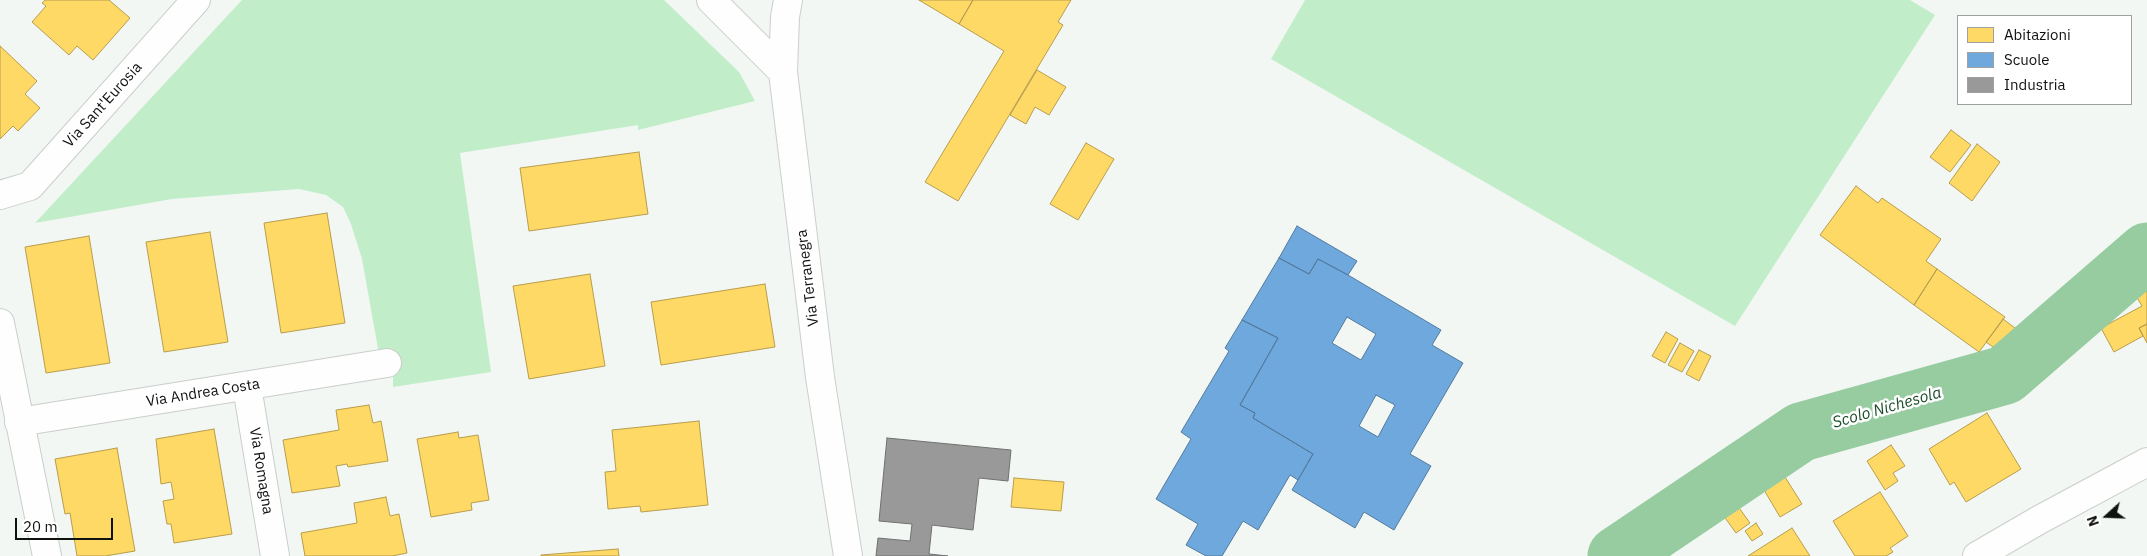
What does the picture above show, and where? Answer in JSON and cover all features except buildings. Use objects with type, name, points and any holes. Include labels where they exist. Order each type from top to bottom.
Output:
[{"type":"street","name":"Via Sant'Eurosia","points":[[0,195],[30,186],[196,0]]},
{"type":"street","points":[[712,0],[783,72]]},
{"type":"street","name":"Via Terranegra","points":[[788,0],[785,17],[783,72],[820,377],[848,556]]},
{"type":"street","points":[[0,323],[47,556]]},
{"type":"street","name":"Via Andrea Costa","points":[[19,422],[387,364]]},
{"type":"street","name":"Via Romagna","points":[[248,386],[275,556]]},
{"type":"street","points":[[1977,556],[2038,520],[2147,462]]},
{"type":"green space","points":[[242,0],[664,0],[739,72],[755,101],[638,130],[638,125],[460,153],[491,372],[393,387],[393,369],[379,354],[362,259],[351,224],[343,207],[326,195],[299,189],[172,199],[35,223]]},
{"type":"green space","points":[[1305,0],[1910,0],[1935,15],[1735,326],[1271,59]]},
{"type":"waterway","name":"Scolo Nichesola","points":[[1617,556],[1801,432],[2005,375],[2147,252]]}]
